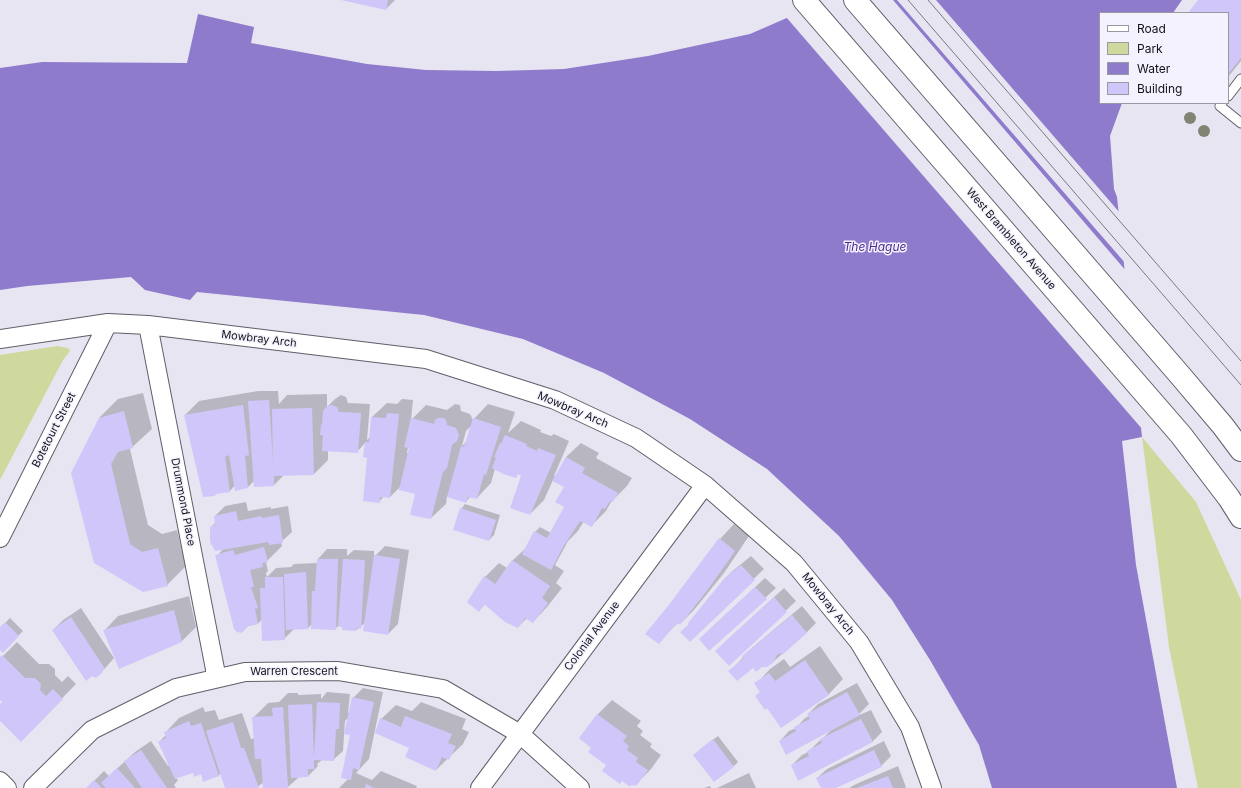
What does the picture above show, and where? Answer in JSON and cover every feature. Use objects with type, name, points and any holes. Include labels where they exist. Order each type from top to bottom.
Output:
[{"type":"main road","name":"West Brambleton Avenue","points":[[804,0],[1176,429],[1229,498],[1241,517]]},
{"type":"main road","points":[[855,0],[1174,368],[1223,426],[1241,450]]},
{"type":"street","name":"Mowbray Arch","points":[[0,339],[108,323],[148,325],[426,359],[555,400],[636,438],[705,485],[794,563],[859,642],[910,727],[932,788]]},
{"type":"street","name":"Botetourt Street","points":[[0,538],[108,323]]},
{"type":"street","name":"Drummond Place","points":[[148,325],[215,669],[215,679]]},
{"type":"street","name":"Colonial Avenue","points":[[480,788],[705,485]]},
{"type":"street","name":"Warren Crescent","points":[[33,788],[92,730],[176,688],[246,672],[338,671],[442,689],[520,734],[580,788]]},
{"type":"street","points":[[0,781],[7,788]]},
{"type":"lane","points":[[1229,95],[1241,79]]},
{"type":"lane","points":[[1221,104],[1220,106],[1241,123]]},
{"type":"green space","points":[[57,346],[68,348],[70,351],[63,360],[0,480],[0,355]]},
{"type":"green space","points":[[1142,437],[1196,502],[1241,600],[1241,788],[1198,788],[1169,647]]},
{"type":"water","name":"The Hague","points":[[828,0],[1182,0],[1174,12],[1099,12],[1099,104],[1122,104],[1110,136],[1114,189],[1117,197],[1142,437],[1122,441],[1136,565],[1177,788],[992,788],[979,745],[930,660],[892,600],[839,536],[767,469],[690,419],[604,373],[523,339],[424,315],[197,292],[190,300],[145,290],[131,277],[27,286],[0,290],[0,68],[42,62],[187,63],[198,14],[254,27],[251,43],[367,64],[426,70],[497,71],[564,69],[648,56],[750,34]]},
{"type":"pier","points":[[823,0],[893,0],[1127,272],[1143,430],[786,17]]},
{"type":"pier","points":[[897,0],[936,0],[1120,213],[1126,264]]},
{"type":"building","points":[[341,0],[388,0],[386,10]]},
{"type":"building","points":[[1198,0],[1241,0],[1241,58],[1229,73],[1229,12],[1189,12]]},
{"type":"building","points":[[269,400],[273,463],[272,409],[312,408],[314,475],[274,476],[274,486],[254,487],[248,401]]},
{"type":"building","points":[[243,405],[249,455],[245,456],[248,488],[235,491],[229,455],[225,457],[230,492],[215,494],[215,496],[203,497],[184,415]]},
{"type":"building","points":[[332,405],[337,407],[339,412],[361,413],[358,453],[322,451],[323,435],[320,435],[323,411],[327,406]]},
{"type":"building","points":[[124,411],[133,448],[118,452],[111,464],[130,544],[142,552],[158,548],[168,586],[143,592],[94,563],[71,473],[99,418]]},
{"type":"building","points":[[387,413],[399,414],[390,498],[380,497],[380,503],[363,501],[367,458],[363,457],[365,442],[369,442],[371,417],[386,418]]},
{"type":"building","points":[[411,418],[434,424],[435,420],[438,418],[443,418],[446,420],[447,425],[456,428],[459,435],[457,441],[452,445],[447,468],[443,472],[431,519],[410,515],[415,494],[399,490],[409,448],[404,447]]},
{"type":"building","points":[[473,418],[501,427],[486,475],[484,474],[477,499],[468,497],[466,503],[447,497],[461,446],[464,447]]},
{"type":"building","points":[[505,435],[527,444],[526,446],[537,451],[538,448],[556,455],[530,515],[510,508],[521,476],[518,474],[516,478],[503,474],[492,468],[496,458],[494,457]]},
{"type":"building","points":[[566,457],[585,468],[582,473],[618,493],[613,502],[610,501],[605,509],[602,508],[592,527],[580,521],[563,547],[551,570],[522,554],[534,531],[547,538],[564,507],[555,502],[564,487],[552,481]]},
{"type":"building","points":[[460,508],[496,520],[489,541],[453,530]]},
{"type":"building","points":[[236,511],[238,521],[261,516],[262,518],[279,515],[283,543],[269,545],[268,542],[215,551],[210,542],[210,527],[215,525],[214,516]]},
{"type":"building","points":[[719,538],[735,551],[709,588],[680,625],[677,623],[659,644],[645,634]]},
{"type":"building","points":[[264,547],[268,562],[262,563],[263,567],[250,570],[254,587],[251,587],[258,608],[255,609],[258,624],[246,627],[241,633],[237,632],[234,629],[215,555],[233,550],[235,555]]},
{"type":"building","points":[[374,555],[400,559],[388,635],[363,631]]},
{"type":"building","points":[[317,559],[338,559],[336,630],[311,629],[312,591],[315,591]]},
{"type":"building","points":[[343,559],[365,560],[361,629],[356,628],[356,631],[342,630],[342,627],[338,627]]},
{"type":"building","points":[[512,560],[550,586],[542,598],[548,603],[533,623],[525,618],[518,628],[505,622],[484,604],[479,612],[467,602],[484,576],[495,584]]},
{"type":"building","points":[[741,565],[755,580],[690,642],[680,632],[689,624],[688,623],[724,579]]},
{"type":"building","points":[[306,572],[308,629],[286,630],[284,574]]},
{"type":"building","points":[[265,577],[283,577],[285,640],[262,641],[260,588],[265,588]]},
{"type":"building","points":[[755,587],[767,599],[709,651],[699,639]]},
{"type":"building","points":[[774,597],[787,612],[729,666],[715,651]]},
{"type":"building","points":[[174,610],[182,642],[119,669],[103,630]]},
{"type":"building","points":[[792,615],[807,633],[782,655],[780,653],[776,656],[774,662],[767,667],[762,667],[756,672],[753,668],[737,681],[728,671],[744,658],[742,656]]},
{"type":"building","points":[[71,617],[105,669],[96,678],[92,676],[86,681],[52,630]]},
{"type":"building","points":[[5,622],[19,636],[3,653],[0,650],[0,627]]},
{"type":"building","points":[[2,655],[25,678],[35,678],[41,684],[40,690],[46,696],[53,689],[63,699],[21,742],[0,721],[0,704],[2,702],[0,700],[0,657]]},
{"type":"building","points":[[805,660],[829,695],[781,728],[767,708],[765,710],[755,696],[760,692],[754,683],[769,673],[775,681]]},
{"type":"building","points":[[847,692],[860,715],[786,755],[779,741],[796,731],[794,727],[810,719],[807,714]]},
{"type":"building","points":[[352,697],[374,702],[359,770],[353,768],[351,780],[341,778],[350,735],[344,734]]},
{"type":"building","points":[[317,702],[340,703],[339,729],[336,729],[334,761],[314,760],[314,769],[308,769],[308,777],[291,778],[288,705],[312,704],[314,758]]},
{"type":"building","points":[[283,707],[288,788],[263,788],[261,759],[255,759],[252,717],[273,716],[272,708]]},
{"type":"building","points":[[597,714],[627,736],[623,741],[629,746],[627,750],[638,758],[636,762],[648,770],[637,785],[629,786],[622,781],[620,784],[602,771],[606,765],[588,752],[591,748],[579,738]]},
{"type":"building","points":[[405,716],[452,734],[448,743],[456,746],[449,760],[442,757],[436,771],[405,757],[409,748],[375,733],[380,718],[401,727]]},
{"type":"building","points":[[861,719],[873,742],[798,781],[791,765],[809,756],[807,751],[822,743],[820,739]]},
{"type":"building","points":[[189,721],[191,726],[201,723],[219,776],[203,782],[201,774],[194,777],[193,773],[175,779],[158,742],[166,738],[164,732]]},
{"type":"building","points":[[233,722],[241,748],[244,748],[259,788],[225,788],[206,731]]},
{"type":"building","points":[[713,739],[734,767],[714,782],[693,755]]},
{"type":"building","points":[[141,750],[167,788],[142,788],[124,761]]},
{"type":"building","points":[[874,750],[882,767],[836,788],[821,788],[816,778]]},
{"type":"building","points":[[117,768],[135,788],[106,788],[101,783]]},
{"type":"building","points":[[888,776],[893,788],[857,788]]},
{"type":"building","points":[[94,780],[102,788],[86,788]]},
{"type":"building","points":[[366,784],[374,788],[365,788]]},
{"type":"tram line","points":[[908,0],[1241,385]]},
{"type":"tram line","points":[[928,0],[1241,361]]}]
